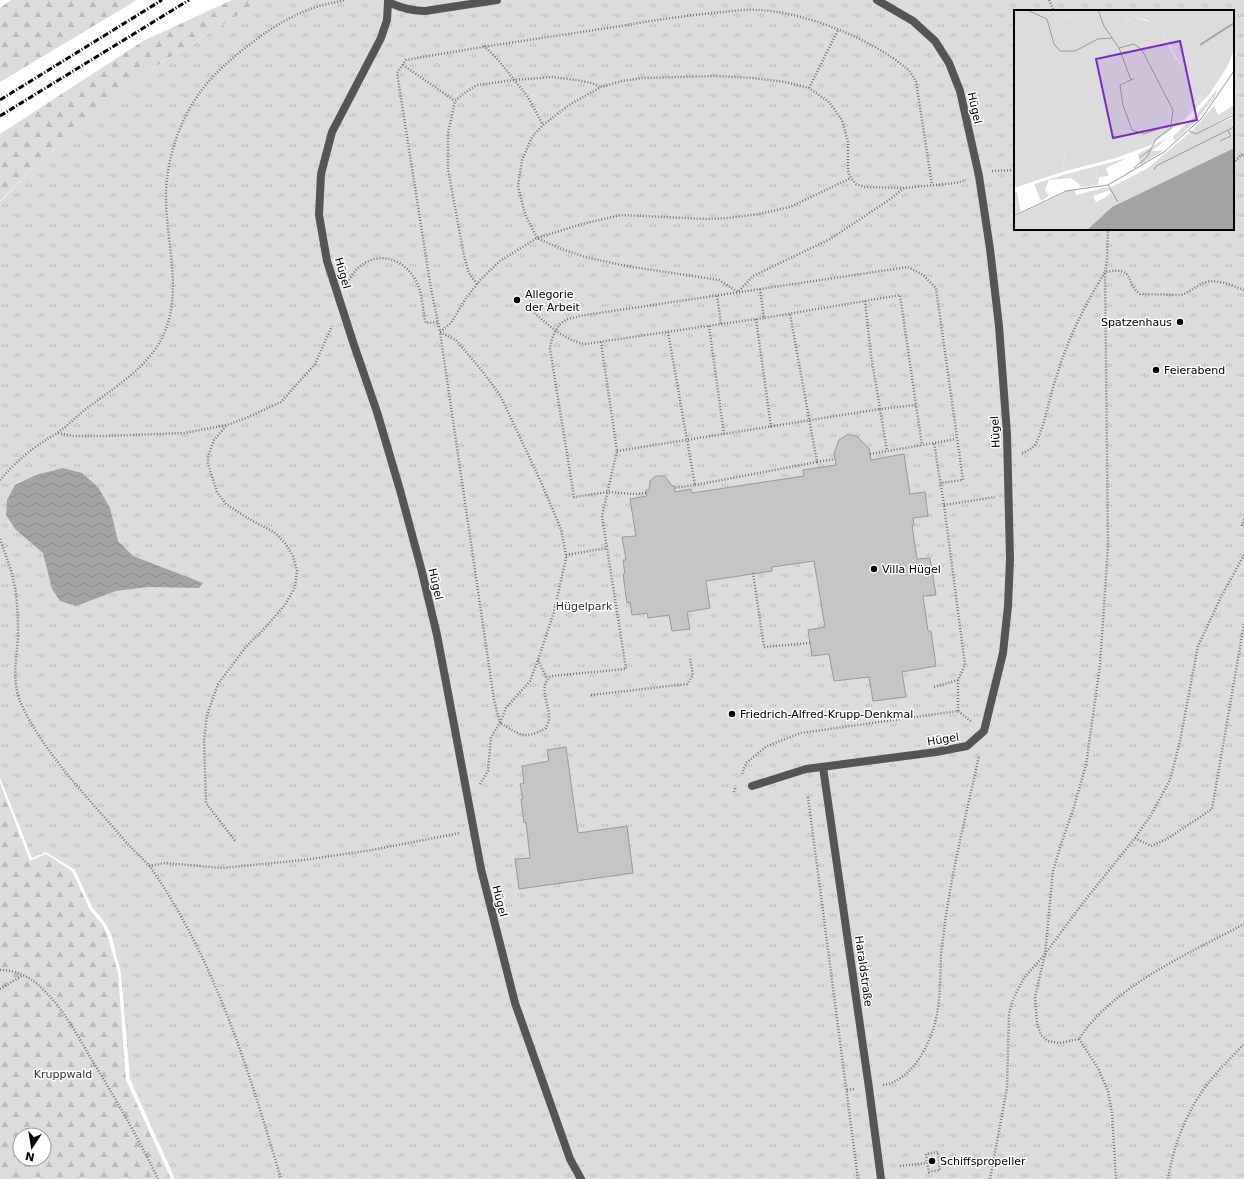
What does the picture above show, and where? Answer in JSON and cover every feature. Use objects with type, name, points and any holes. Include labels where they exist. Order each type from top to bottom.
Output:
[{"type":"lane","name":"Hügel","points":[[497,0],[425,11],[413,11],[401,8],[388,1],[387,20],[380,38],[332,132],[321,174],[319,216],[327,261],[377,412],[421,568],[438,642],[481,869],[515,1003],[570,1159],[581,1179]]},
{"type":"lane","name":"Hügel","points":[[752,786],[806,769],[967,746],[984,731],[1003,653],[1008,606],[1010,559],[1008,458],[999,326],[990,249],[979,176],[960,92],[949,63],[935,41],[913,21],[877,0]]},
{"type":"lane","name":"Haraldstraße","points":[[823,767],[881,1179]]},
{"type":"path","points":[[0,480],[20,459],[48,438],[58,433],[143,364],[160,341],[170,314],[172,280],[167,211],[168,176],[171,157],[178,135],[195,100],[204,87],[231,59],[275,26],[307,10],[345,0]]},
{"type":"path","points":[[1049,0],[1054,10]]},
{"type":"path","points":[[601,342],[617,451],[602,516],[626,668],[551,676],[547,679],[544,686],[549,719],[546,728],[527,736],[518,734],[500,723],[492,684],[440,332],[397,73],[406,60],[484,46],[688,15],[756,10],[804,18],[838,30],[865,42],[892,58],[908,70],[916,81],[932,185]]},
{"type":"path","points":[[809,88],[838,30]]},
{"type":"path","points":[[484,46],[499,61],[528,97],[543,125]]},
{"type":"path","points":[[403,65],[455,102]]},
{"type":"path","points":[[738,292],[719,280],[626,266],[559,248],[537,238],[525,214],[518,186],[522,160],[532,137],[543,125],[569,105],[601,87],[622,80],[716,76],[785,82],[809,88],[829,102],[842,120],[848,142],[848,171],[856,184],[865,186],[904,188],[956,183],[995,171],[1014,170]]},
{"type":"path","points":[[477,284],[469,273],[464,256],[448,169],[448,133],[455,102],[463,94],[478,85],[514,80],[552,78],[576,80],[592,83],[601,87]]},
{"type":"path","points":[[1234,162],[1244,152]]},
{"type":"path","points":[[440,332],[451,323],[466,298],[477,284],[500,261],[537,238],[582,224],[621,215],[708,219],[760,214],[790,207],[851,178]]},
{"type":"path","points":[[738,292],[753,276],[830,239],[889,200],[904,188]]},
{"type":"path","points":[[1108,230],[1105,272],[1108,546],[1102,647],[1086,765],[1053,871],[1045,954],[1035,997],[1037,1024],[1041,1035],[1048,1041],[1060,1043],[1079,1039],[1103,1010],[1132,987],[1159,970],[1244,924]]},
{"type":"path","points":[[58,433],[73,436],[120,436],[184,433],[227,425],[281,402],[315,364],[334,321],[350,278],[358,267],[367,261],[379,258],[393,260],[403,265],[412,274],[418,285],[426,323],[438,322]]},
{"type":"path","points":[[646,493],[635,494],[608,492],[574,497],[550,349],[551,340],[556,330],[566,320],[579,316],[908,267],[923,275],[936,288],[962,480],[940,483]]},
{"type":"path","points":[[1008,458],[1028,451],[1035,445],[1066,346],[1105,272],[1120,270],[1126,273],[1130,277],[1136,291],[1140,294],[1181,295],[1187,293],[1202,283],[1214,282],[1244,290]]},
{"type":"path","points":[[760,289],[764,318]]},
{"type":"path","points":[[530,309],[556,330],[574,342],[585,344],[790,314],[900,295],[922,445]]},
{"type":"path","points":[[718,296],[721,324]]},
{"type":"path","points":[[864,301],[871,355],[887,451]]},
{"type":"path","points":[[790,314],[817,462]]},
{"type":"path","points":[[756,319],[771,426]]},
{"type":"path","points":[[709,326],[724,434]]},
{"type":"path","points":[[440,332],[456,340],[483,372],[500,396],[541,482],[561,529],[566,555],[554,612],[530,681],[506,708],[500,723],[491,737],[488,771],[469,803]]},
{"type":"path","points":[[668,332],[695,485]]},
{"type":"path","points":[[617,451],[880,409],[916,405]]},
{"type":"path","points":[[227,425],[214,440],[208,456],[208,464],[217,492],[226,504],[249,519],[274,532],[293,556],[297,571],[295,587],[285,605],[245,648],[218,684],[207,715],[204,740],[206,803],[236,842]]},
{"type":"path","points":[[870,454],[956,439]]},
{"type":"path","points":[[934,443],[944,505],[965,665],[958,680],[958,711]]},
{"type":"path","points":[[674,488],[835,459]]},
{"type":"path","points":[[944,505],[983,499]]},
{"type":"path","points":[[1244,519],[1242,525],[1244,527]]},
{"type":"path","points":[[0,539],[14,583],[17,603],[18,638],[15,662],[15,683],[18,697],[40,736],[60,764],[123,839],[149,866],[182,916],[213,979],[227,1012],[256,1096],[281,1179]]},
{"type":"path","points":[[566,555],[607,548]]},
{"type":"path","points":[[990,1179],[1007,1088],[1009,1014],[1012,1002],[1024,978],[1045,954],[1082,904],[1135,838],[1151,815],[1170,780],[1180,741],[1198,646],[1222,595],[1244,555]]},
{"type":"path","points":[[753,573],[764,647],[810,643]]},
{"type":"path","points":[[1135,838],[1152,846],[1212,809],[1244,624]]},
{"type":"path","points":[[1239,657],[1244,655]]},
{"type":"path","points":[[591,695],[687,684],[693,675],[690,658]]},
{"type":"path","points":[[538,660],[547,679]]},
{"type":"path","points":[[934,687],[958,680]]},
{"type":"path","points":[[740,778],[746,763],[767,746],[800,733],[958,711],[984,731],[950,888],[942,954],[938,1011],[933,1029],[926,1046],[914,1066],[899,1080],[889,1084],[869,1088],[846,1090]]},
{"type":"path","points":[[734,792],[737,785]]},
{"type":"path","points":[[808,797],[858,1179]]},
{"type":"path","points":[[149,866],[165,864],[222,868],[304,860],[372,850],[474,830]]},
{"type":"path","points":[[0,970],[14,971],[23,975],[36,982],[50,996],[70,1023],[114,1096],[158,1179]]},
{"type":"path","points":[[0,990],[23,975]]},
{"type":"path","points":[[1079,1039],[1098,1068],[1108,1091],[1112,1113],[1116,1179]]},
{"type":"path","points":[[1168,1179],[1175,1150],[1192,1108],[1203,1090],[1217,1072],[1244,1044]]},
{"type":"path","points":[[938,1152],[940,1170],[929,1172],[927,1162],[926,1154],[938,1152]]},
{"type":"path","points":[[900,1166],[927,1162]]},
{"type":"green space","points":[[11,0],[137,0],[0,82],[0,8]]},
{"type":"green space","points":[[232,0],[262,0],[153,68],[38,163],[0,201],[0,134],[143,41]]},
{"type":"green space","name":"Hügelpark","points":[[262,0],[1244,0],[1244,1179],[175,1179],[130,1079],[121,973],[111,934],[105,923],[92,907],[75,870],[46,852],[32,858],[0,778],[0,202],[38,163],[153,68]]},
{"type":"green space","name":"Kruppwald","points":[[0,783],[30,861],[46,854],[72,871],[90,910],[102,924],[107,934],[118,973],[126,1080],[171,1179],[0,1179]]},
{"type":"water","points":[[63,468],[82,473],[98,487],[110,508],[118,541],[133,556],[203,583],[199,588],[148,587],[116,591],[76,606],[60,601],[52,589],[43,553],[15,529],[6,515],[7,500],[15,485],[36,475]]},
{"type":"building","name":"Villa Hügel","points":[[848,434],[858,437],[869,448],[871,460],[904,454],[910,494],[925,492],[928,516],[913,518],[914,525],[912,525],[917,559],[930,558],[936,595],[923,596],[928,631],[931,631],[936,666],[902,672],[906,697],[873,701],[869,677],[834,681],[829,654],[812,656],[808,630],[825,627],[814,561],[772,567],[772,571],[706,581],[710,608],[687,612],[690,629],[672,631],[669,615],[648,618],[647,613],[632,615],[630,602],[627,603],[623,574],[625,574],[623,560],[626,560],[622,537],[636,536],[630,499],[647,496],[646,490],[649,490],[650,481],[653,478],[656,476],[664,476],[672,486],[674,486],[675,492],[691,489],[692,493],[804,476],[803,470],[836,465],[834,453],[839,440]]},
{"type":"building","points":[[566,747],[578,833],[627,826],[633,873],[519,889],[515,859],[530,858],[526,822],[524,823],[521,799],[523,799],[520,784],[524,783],[522,766],[549,761],[547,750]]},
{"type":"railway","points":[[0,100],[162,0]]},
{"type":"railway","points":[[0,116],[189,0]]},
{"type":"place","name":"Allegorie der Arbeit","points":[[517,300]]},
{"type":"place","name":"Spatzenhaus","points":[[1180,322]]},
{"type":"place","name":"Feierabend","points":[[1156,370]]},
{"type":"place","name":"Villa Hügel","points":[[874,569]]},
{"type":"place","name":"Friedrich-Alfred-Krupp-Denkmal","points":[[732,714]]},
{"type":"place","name":"Schiffspropeller","points":[[932,1161]]}]
